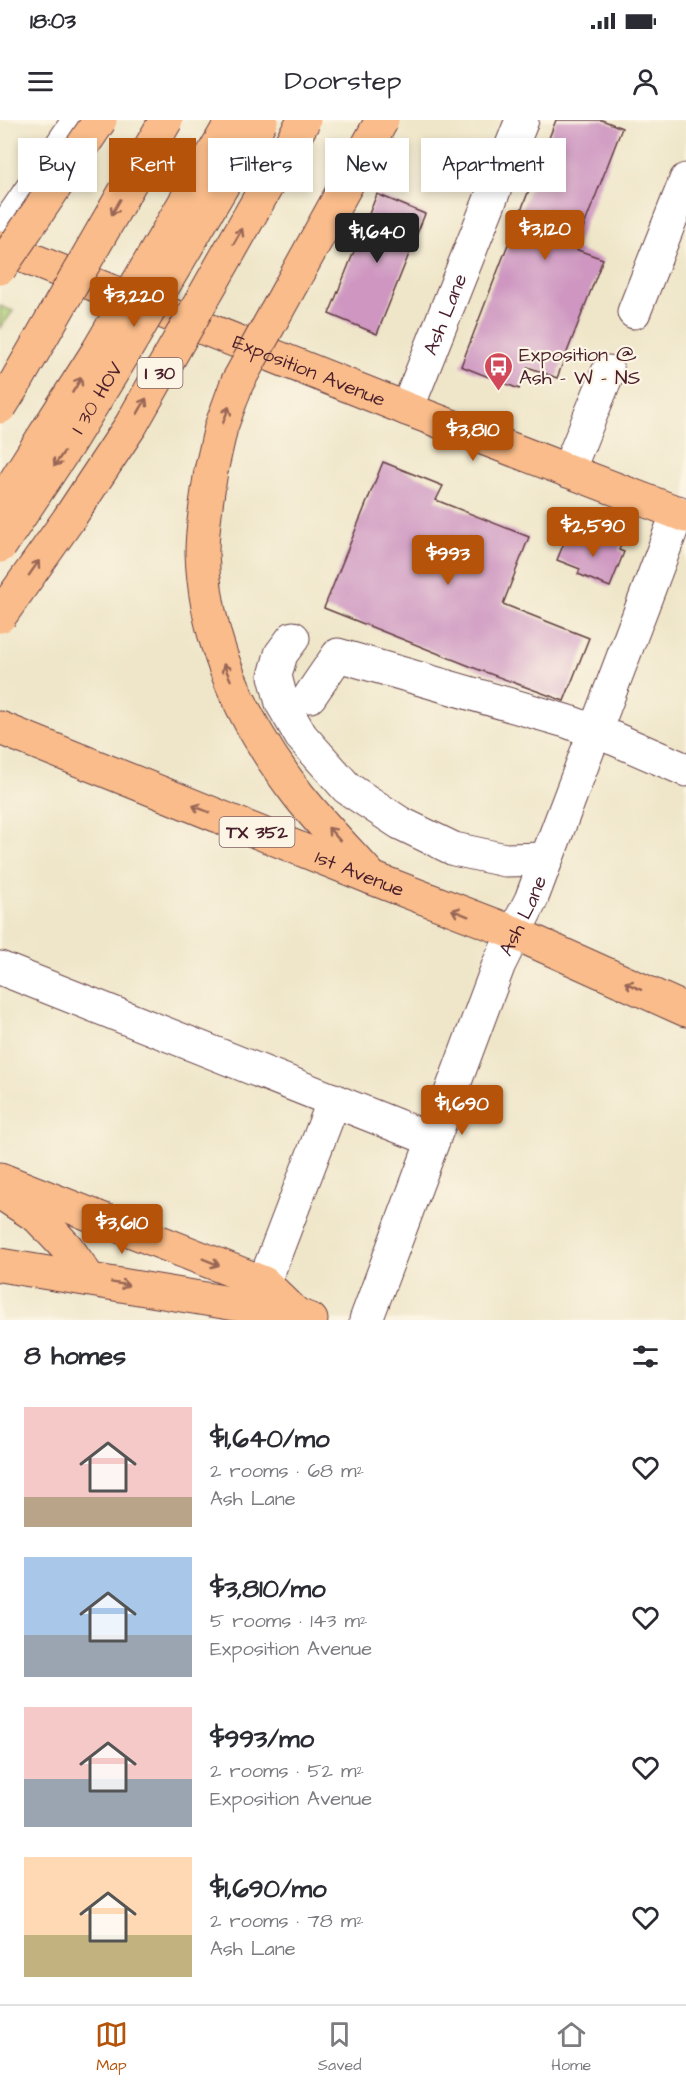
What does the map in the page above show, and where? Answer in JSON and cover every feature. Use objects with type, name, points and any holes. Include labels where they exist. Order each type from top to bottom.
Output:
[{"type":"main road","points":[[0,268],[100,120]]},
{"type":"main road","points":[[0,407],[166,120]]},
{"type":"main road","name":"I 30 HOV","points":[[0,505],[110,331],[232,120]]},
{"type":"main road","name":"I 30 HOV","points":[[0,546],[96,399],[261,120]]},
{"type":"main road","name":"I 30","points":[[0,616],[131,425],[304,120]]},
{"type":"main road","points":[[372,878],[299,796],[255,730],[219,654],[207,605],[202,552],[211,471],[222,427],[237,383],[382,120]]},
{"type":"main road","name":"Exposition Avenue","points":[[0,247],[407,409],[682,514]]},
{"type":"main road","name":"1st Avenue","points":[[0,728],[515,933],[686,1010]]},
{"type":"main road","points":[[0,1179],[264,1283],[303,1317]]},
{"type":"main road","points":[[0,1192],[38,1217],[68,1249],[89,1279]]},
{"type":"main road","points":[[0,1265],[303,1317]]},
{"type":"street","points":[[0,236],[79,120]]},
{"type":"street","name":"Ash Lane","points":[[407,409],[522,120]]},
{"type":"street","points":[[634,312],[686,180]]},
{"type":"street","points":[[568,471],[608,372]]},
{"type":"street","name":"Ash Lane","points":[[366,1320],[499,964],[531,900],[594,731],[682,514]]},
{"type":"street","points":[[293,638],[281,654],[276,676],[282,703],[301,736],[347,788],[400,823],[454,849],[505,860],[546,859]]},
{"type":"street","points":[[310,696],[338,655],[594,731],[686,770]]},
{"type":"street","points":[[0,968],[433,1140]]},
{"type":"street","points":[[264,1283],[334,1100]]},
{"type":"green space","points":[[0,306],[13,311],[0,328]]},
{"type":"building","points":[[556,120],[602,120],[622,128],[575,249],[603,259],[557,378],[528,367],[519,389],[461,366],[528,192],[566,192],[566,138],[549,138]]},
{"type":"building","points":[[377,194],[425,214],[377,334],[329,314]]},
{"type":"building","points":[[383,462],[443,486],[436,500],[529,537],[503,604],[589,638],[564,701],[324,608]]},
{"type":"building","points":[[568,533],[591,543],[593,539],[598,541],[600,536],[621,545],[619,550],[624,552],[610,587],[578,574],[580,569],[557,560]]},
{"type":"place","name":"Exposition @ Ash - W - NS","points":[[498,392]]}]
